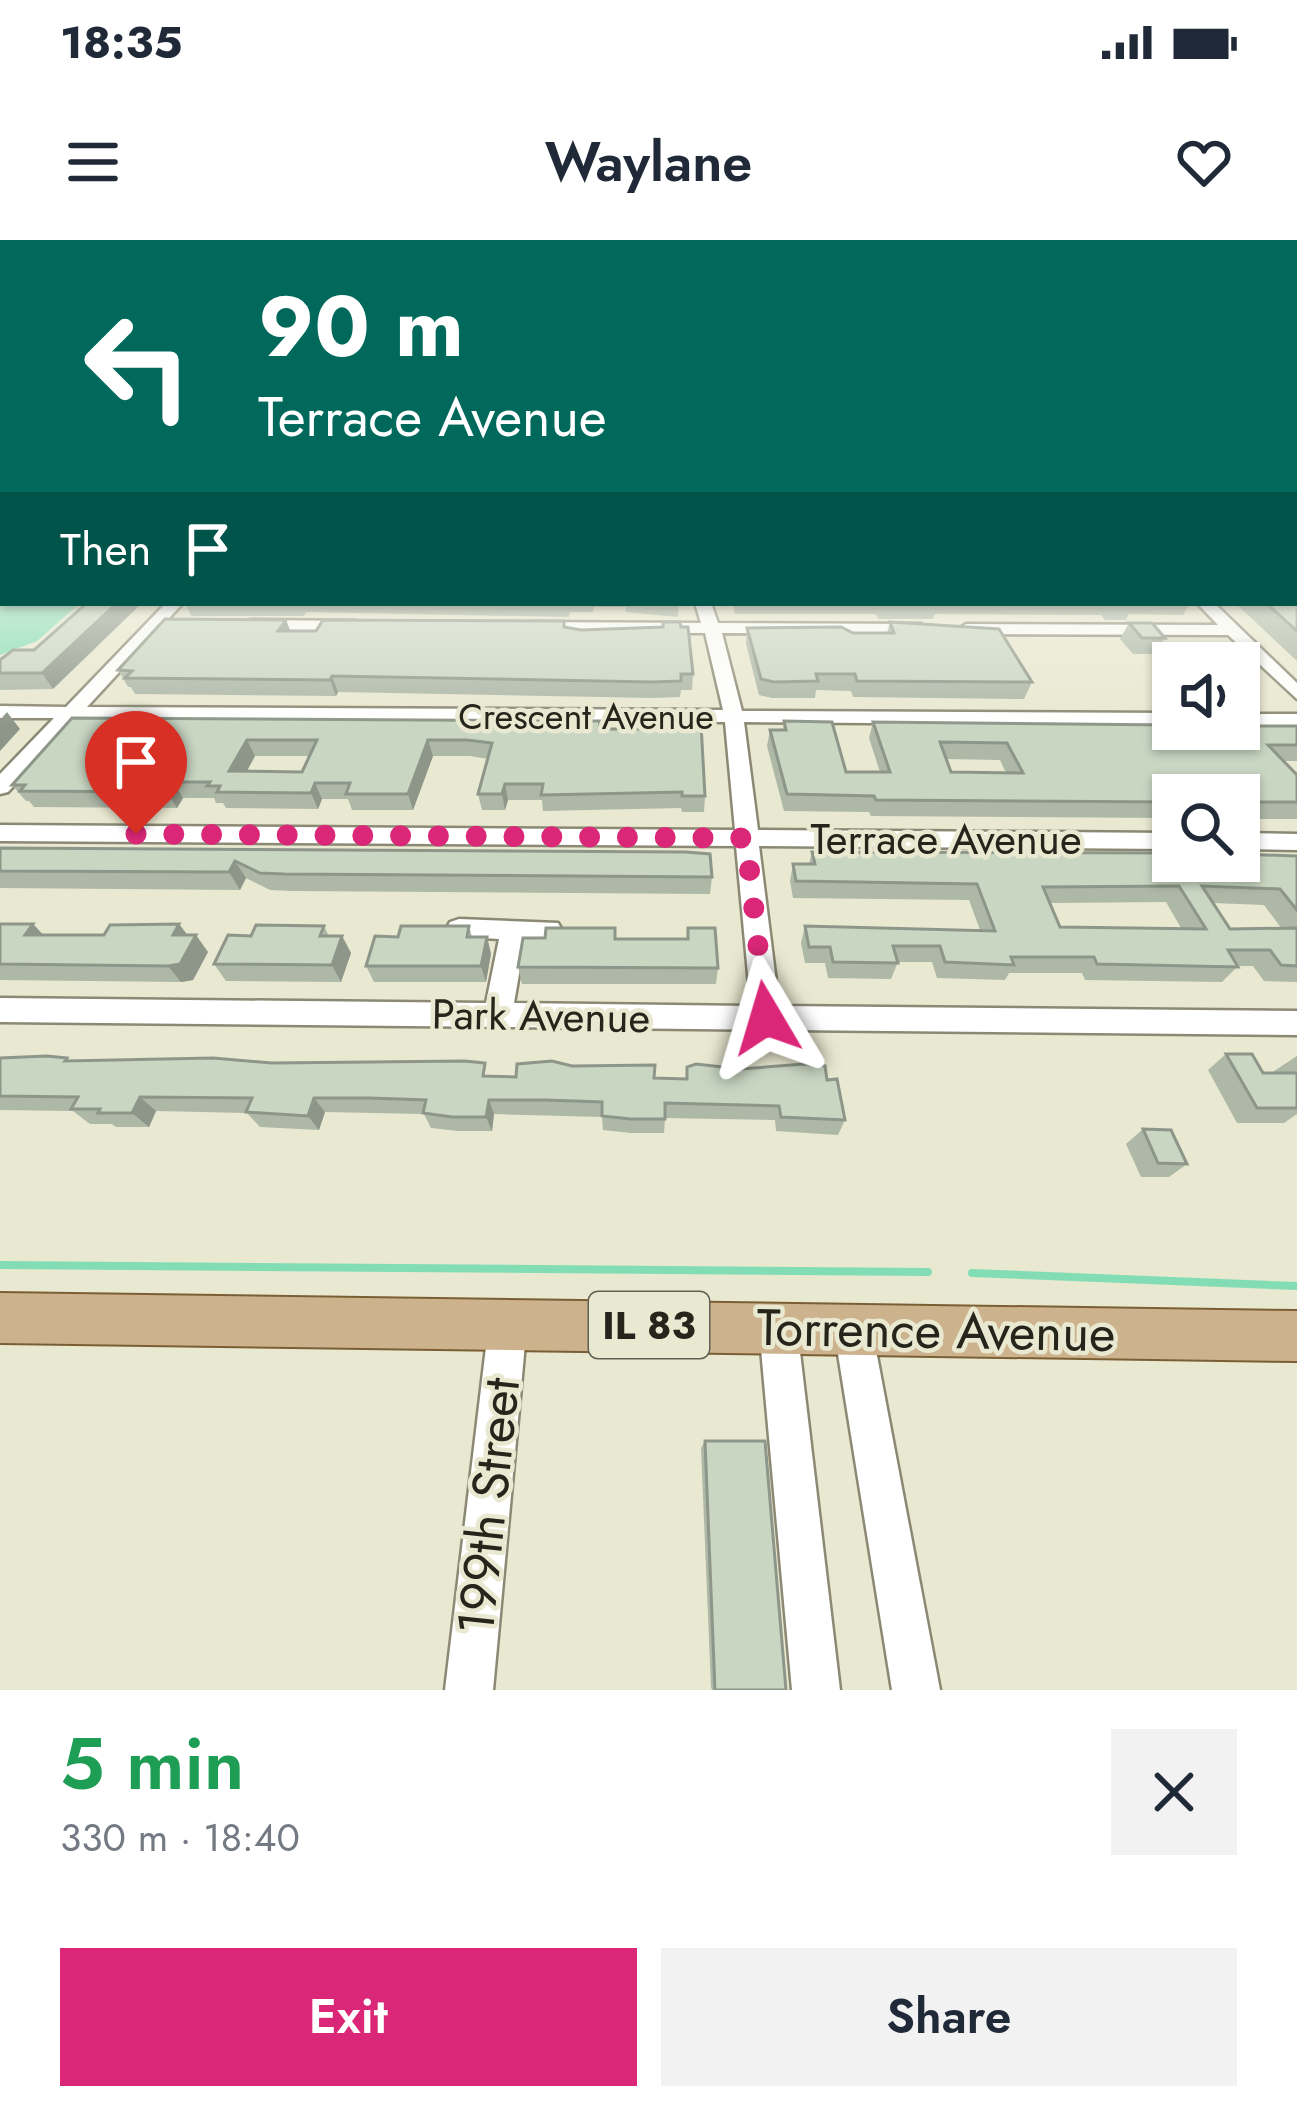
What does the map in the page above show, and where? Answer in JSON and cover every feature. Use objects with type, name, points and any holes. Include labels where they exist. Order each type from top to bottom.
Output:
[{"type":"main road","name":"Torrence Avenue","points":[[0,1318],[1297,1336]]},
{"type":"street","points":[[0,787],[9,768],[172,606]]},
{"type":"street","points":[[704,606],[734,717],[766,1018]]},
{"type":"street","points":[[1208,606],[1297,694]]},
{"type":"street","points":[[151,625],[193,625]]},
{"type":"street","points":[[241,625],[385,626]]},
{"type":"street","points":[[504,626],[1233,630]]},
{"type":"street","points":[[1264,660],[1297,660]]},
{"type":"street","name":"Crescent Avenue","points":[[0,712],[1152,719]]},
{"type":"street","points":[[1260,720],[1297,720]]},
{"type":"street","name":"Terrace Avenue","points":[[0,833],[1152,841]]},
{"type":"street","points":[[1260,841],[1297,842]]},
{"type":"street","points":[[459,929],[549,930]]},
{"type":"street","points":[[498,1015],[514,930]]},
{"type":"street","name":"Park Avenue","points":[[0,1010],[1297,1023]]},
{"type":"street","name":"199th Street","points":[[469,1690],[508,1322]]},
{"type":"street","points":[[778,1327],[816,1690]]},
{"type":"street","points":[[853,1329],[916,1690]]},
{"type":"shaded area","points":[[0,606],[77,606],[37,641],[0,655]]},
{"type":"building","points":[[84,606],[114,606],[42,673],[0,673],[0,660],[13,650],[34,650]]},
{"type":"building","points":[[1269,606],[1297,606],[1297,631]]},
{"type":"building","points":[[165,619],[286,620],[278,631],[316,631],[323,620],[564,621],[564,627],[581,630],[663,627],[663,622],[680,622],[681,627],[688,627],[693,674],[681,674],[681,681],[652,682],[125,678],[132,671],[118,670]]},
{"type":"building","points":[[890,622],[999,629],[1032,682],[857,681],[855,674],[816,674],[818,681],[774,682],[761,679],[747,628],[841,627],[853,633],[894,633]]},
{"type":"building","points":[[1129,623],[1152,623],[1165,638],[1142,638]]},
{"type":"building","points":[[72,718],[600,721],[599,729],[640,729],[640,721],[701,724],[705,796],[682,796],[682,792],[541,795],[543,784],[505,784],[502,794],[478,794],[492,743],[467,740],[428,740],[408,794],[346,794],[350,783],[315,783],[311,793],[217,792],[220,786],[207,786],[210,782],[173,782],[167,792],[20,791],[25,785],[12,785]],"holes":[[[247,740],[317,740],[302,772],[229,771]]]},
{"type":"building","points":[[784,721],[832,722],[846,772],[890,772],[873,722],[1152,725],[1152,750],[1260,750],[1260,726],[1297,726],[1297,745],[1268,745],[1297,775],[1297,802],[1260,802],[1260,774],[1152,774],[1152,802],[876,800],[874,796],[787,794],[770,730],[786,730]],"holes":[[[940,742],[1007,743],[1023,773],[951,772]]]},
{"type":"building","points":[[0,848],[686,852],[710,854],[712,877],[284,874],[260,873],[235,861],[229,872],[0,871]]},
{"type":"building","points":[[812,852],[1152,853],[1152,882],[1260,882],[1260,855],[1297,856],[1297,910],[1280,889],[1202,886],[1230,929],[1297,928],[1297,966],[1281,965],[1270,950],[1228,950],[1238,967],[1097,964],[1094,957],[1011,957],[1014,965],[945,962],[940,946],[893,946],[898,963],[833,962],[830,947],[809,947],[805,926],[995,931],[977,884],[796,881],[793,864],[815,864]],"holes":[[[1179,886],[1206,929],[1060,927],[1043,887]]]},
{"type":"building","points":[[0,924],[33,924],[25,935],[104,935],[110,925],[179,924],[173,935],[196,935],[180,964],[168,966],[0,964]]},
{"type":"building","points":[[256,925],[324,926],[320,936],[342,936],[332,965],[214,964],[228,935],[251,936]]},
{"type":"building","points":[[401,926],[469,926],[467,937],[487,937],[481,966],[366,966],[375,936],[398,937]]},
{"type":"building","points":[[546,928],[615,928],[615,939],[688,939],[688,928],[715,928],[718,968],[518,967],[523,938],[545,938]]},
{"type":"building","points":[[1226,1054],[1252,1054],[1263,1073],[1297,1073],[1297,1108],[1257,1108]]},
{"type":"building","points":[[0,1058],[67,1058],[65,1061],[465,1061],[485,1063],[483,1076],[516,1077],[517,1064],[552,1061],[572,1066],[655,1065],[654,1078],[687,1079],[687,1067],[696,1064],[741,1069],[804,1064],[825,1066],[827,1080],[837,1079],[845,1120],[781,1117],[779,1106],[665,1103],[665,1119],[631,1119],[602,1116],[602,1102],[545,1100],[489,1100],[486,1117],[452,1117],[423,1113],[426,1100],[369,1098],[314,1098],[308,1116],[246,1112],[252,1098],[140,1097],[132,1113],[98,1113],[100,1109],[71,1109],[78,1097],[0,1096]]},
{"type":"building","points":[[1143,1129],[1171,1130],[1187,1164],[1158,1163]]},
{"type":"building","points":[[705,1441],[765,1441],[786,1690],[715,1690]]},
{"type":"waterway","points":[[0,1265],[928,1272]]},
{"type":"waterway","points":[[972,1273],[1297,1286]]},
{"type":"route","points":[[136,834],[746,838],[766,1018]]}]
